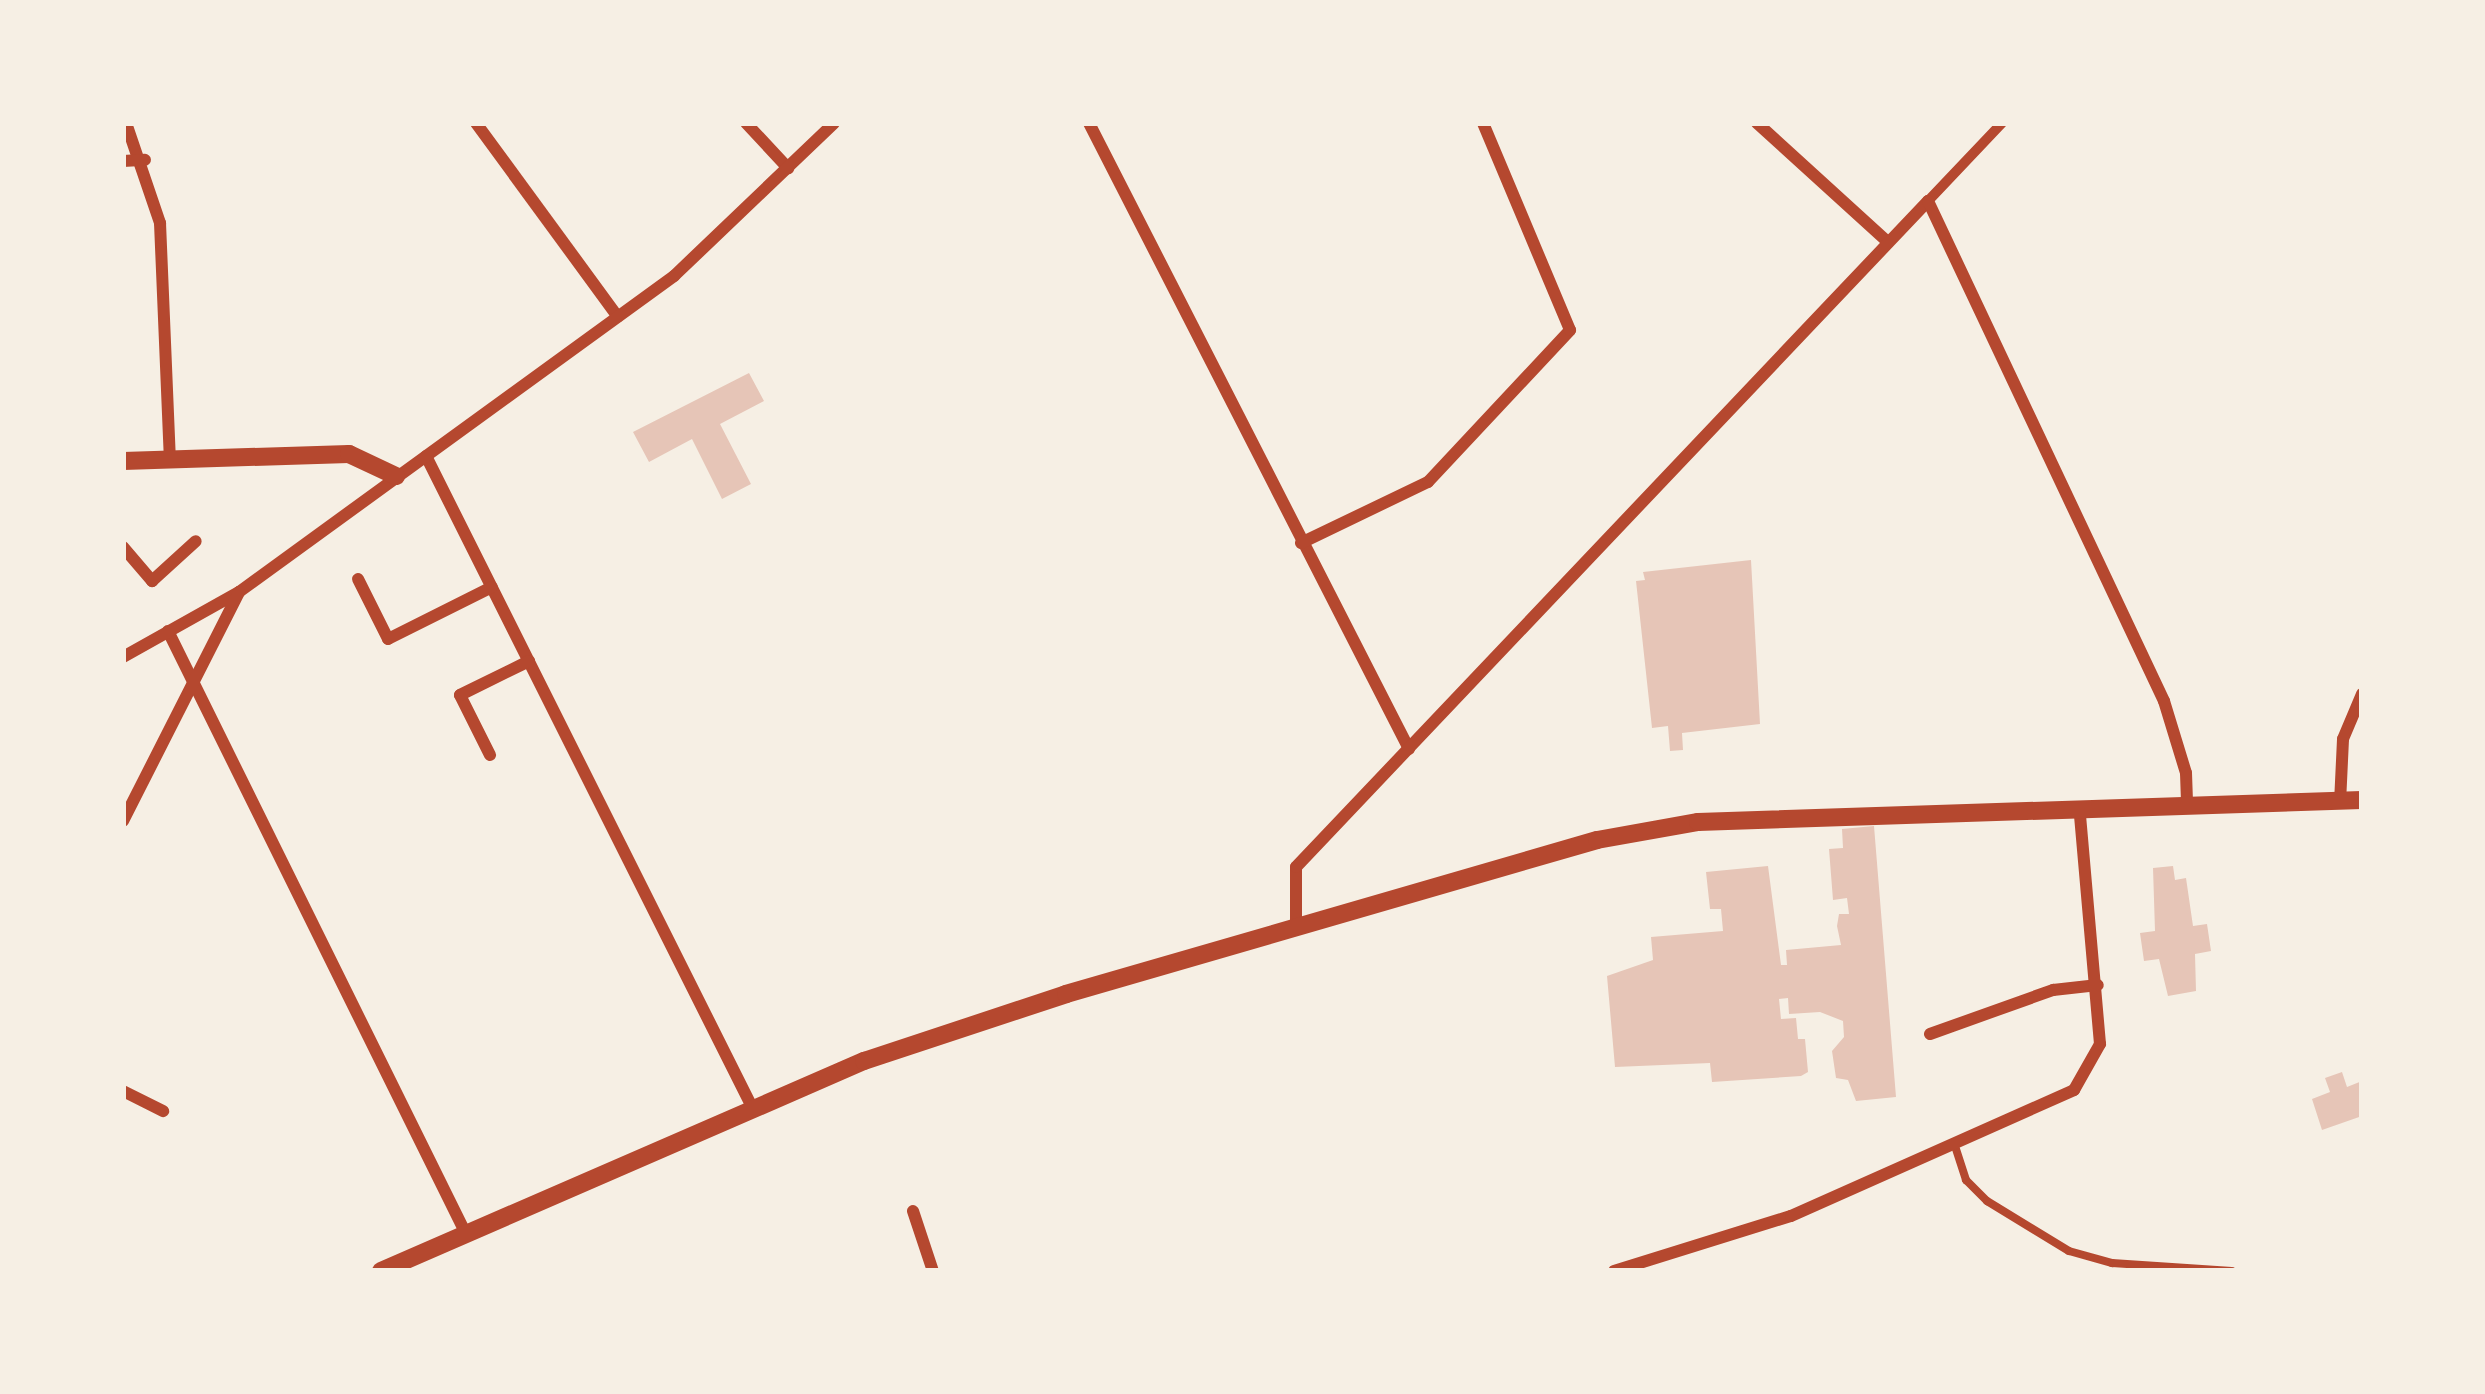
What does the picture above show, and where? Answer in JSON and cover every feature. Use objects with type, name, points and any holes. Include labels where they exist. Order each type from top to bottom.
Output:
[{"type":"street","points":[[126,123],[145,160],[160,223],[170,457]]},
{"type":"street","points":[[476,123],[618,317]]},
{"type":"street","points":[[746,123],[788,168]]},
{"type":"street","points":[[123,657],[238,592],[618,317],[728,229],[834,123]]},
{"type":"street","points":[[1089,123],[1409,748]]},
{"type":"street","points":[[1301,543],[1428,482],[1570,330],[1483,123]]},
{"type":"street","points":[[1757,123],[1888,242]]},
{"type":"street","points":[[1296,926],[1296,866],[2002,123]]},
{"type":"street","points":[[123,161],[145,160]]},
{"type":"street","points":[[1928,201],[2164,700],[2186,773],[2187,809]]},
{"type":"street","points":[[123,461],[349,454],[396,476]]},
{"type":"street","points":[[426,456],[751,1105]]},
{"type":"street","points":[[123,548],[152,581],[196,542]]},
{"type":"street","points":[[358,579],[388,638],[492,587]]},
{"type":"street","points":[[123,821],[238,592]]},
{"type":"street","points":[[168,631],[465,1232]]},
{"type":"street","points":[[490,754],[460,695],[529,661]]},
{"type":"street","points":[[2340,803],[2343,739],[2362,694]]},
{"type":"street","points":[[381,1271],[751,1105],[955,1029],[1598,840],[1698,822],[2080,815],[2362,800]]},
{"type":"street","points":[[1614,1271],[1791,1216],[1955,1146],[2084,1079],[2100,1044],[2080,815]]},
{"type":"street","points":[[1930,1034],[2053,990],[2098,985]]},
{"type":"street","points":[[123,1090],[163,1111]]},
{"type":"street","points":[[913,1211],[933,1271]]},
{"type":"lane","points":[[1955,1146],[1966,1180],[1987,1201],[2069,1251],[2112,1263],[2232,1271]]},
{"type":"building","points":[[749,373],[764,401],[720,424],[751,484],[722,499],[692,439],[649,462],[633,432]]},
{"type":"building","points":[[1751,560],[1760,724],[1682,733],[1683,750],[1670,751],[1668,726],[1652,728],[1636,581],[1645,580],[1643,572]]},
{"type":"building","points":[[1874,826],[1896,1097],[1856,1101],[1848,1080],[1836,1078],[1832,1051],[1844,1037],[1843,1021],[1820,1012],[1789,1014],[1788,998],[1779,999],[1781,1019],[1796,1018],[1798,1039],[1805,1039],[1808,1072],[1801,1076],[1712,1082],[1710,1063],[1615,1067],[1607,976],[1653,960],[1651,937],[1723,931],[1721,909],[1710,909],[1706,872],[1768,866],[1781,965],[1787,965],[1786,950],[1841,945],[1837,926],[1839,914],[1849,914],[1847,898],[1833,900],[1829,849],[1843,848],[1842,829]]},
{"type":"building","points":[[2173,866],[2175,880],[2186,878],[2193,926],[2207,924],[2211,951],[2195,954],[2196,991],[2168,996],[2159,959],[2144,961],[2140,933],[2155,931],[2153,868]]},
{"type":"building","points":[[2342,1072],[2347,1087],[2362,1081],[2362,1116],[2322,1130],[2312,1099],[2330,1092],[2325,1078]]}]
